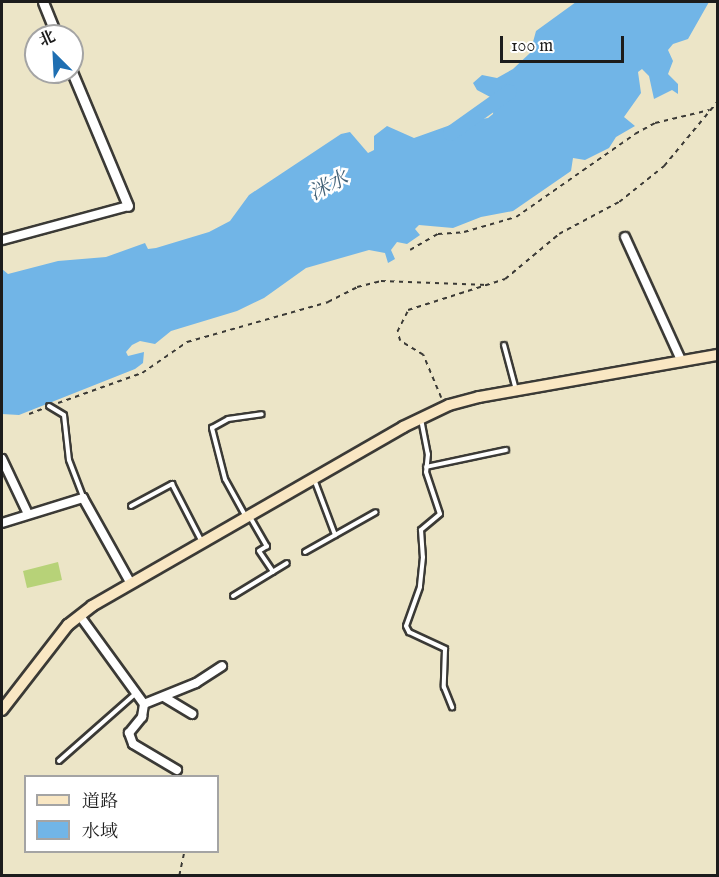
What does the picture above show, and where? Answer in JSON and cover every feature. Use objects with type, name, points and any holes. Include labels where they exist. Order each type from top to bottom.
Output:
[{"type":"main road","points":[[4,703],[68,625],[80,616],[248,516],[421,418],[444,407],[516,391],[717,355]]},
{"type":"street","points":[[44,2],[52,24]]},
{"type":"street","points":[[2,240],[128,207],[77,84]]},
{"type":"street","points":[[625,237],[682,362]]},
{"type":"street","points":[[2,459],[28,514]]},
{"type":"street","points":[[2,523],[83,498],[131,584]]},
{"type":"street","points":[[80,616],[144,704]]},
{"type":"street","points":[[144,704],[165,697],[222,666]]},
{"type":"street","points":[[165,697],[192,714]]},
{"type":"street","points":[[144,704],[142,717],[129,733],[130,740],[177,770]]},
{"type":"lane","points":[[504,345],[516,391]]},
{"type":"lane","points":[[49,406],[63,416],[69,460],[83,498]]},
{"type":"lane","points":[[262,414],[228,418],[212,428],[225,479],[267,546],[259,551],[273,572]]},
{"type":"lane","points":[[421,418],[428,454],[425,467],[440,514],[421,530],[423,558],[420,587],[406,626],[409,632],[445,649],[444,687],[452,706]]},
{"type":"lane","points":[[425,467],[506,450]]},
{"type":"lane","points":[[314,478],[335,535]]},
{"type":"lane","points":[[131,506],[172,484],[202,543]]},
{"type":"lane","points":[[305,552],[376,512]]},
{"type":"lane","points":[[233,596],[287,563]]},
{"type":"lane","points":[[59,761],[135,694]]},
{"type":"path","points":[[444,407],[423,355],[400,341],[397,332],[401,318],[423,303],[505,279],[559,234],[619,202],[664,166],[717,101]]},
{"type":"path","points":[[410,250],[438,234],[464,232],[516,218],[635,134],[655,123],[709,110]]},
{"type":"path","points":[[29,414],[142,373],[187,342],[328,302],[357,287],[381,281],[489,285]]},
{"type":"path","points":[[179,876],[184,853]]},
{"type":"green space","points":[[58,562],[62,580],[27,588],[23,571]]},
{"type":"water","points":[[576,2],[709,2],[688,39],[673,44],[668,50],[673,61],[668,74],[678,84],[678,94],[672,90],[654,99],[649,76],[642,69],[638,72],[641,93],[624,117],[635,126],[616,137],[609,148],[585,160],[573,158],[571,171],[513,211],[481,217],[453,228],[419,225],[415,229],[420,235],[407,244],[397,242],[391,250],[395,259],[388,263],[385,253],[369,250],[306,268],[264,298],[237,311],[171,331],[155,344],[140,341],[132,345],[126,352],[128,356],[144,352],[143,363],[135,369],[19,415],[2,414],[2,269],[8,274],[58,261],[106,257],[145,243],[148,249],[156,248],[209,232],[230,221],[249,195],[341,134],[350,132],[368,153],[374,150],[374,136],[387,126],[414,138],[456,123],[488,118],[493,114],[494,99],[477,90],[473,83],[482,75],[497,78],[513,69],[530,53],[536,31]]},
{"type":"waterway","name":"洣水","points":[[450,133],[509,91]]}]
